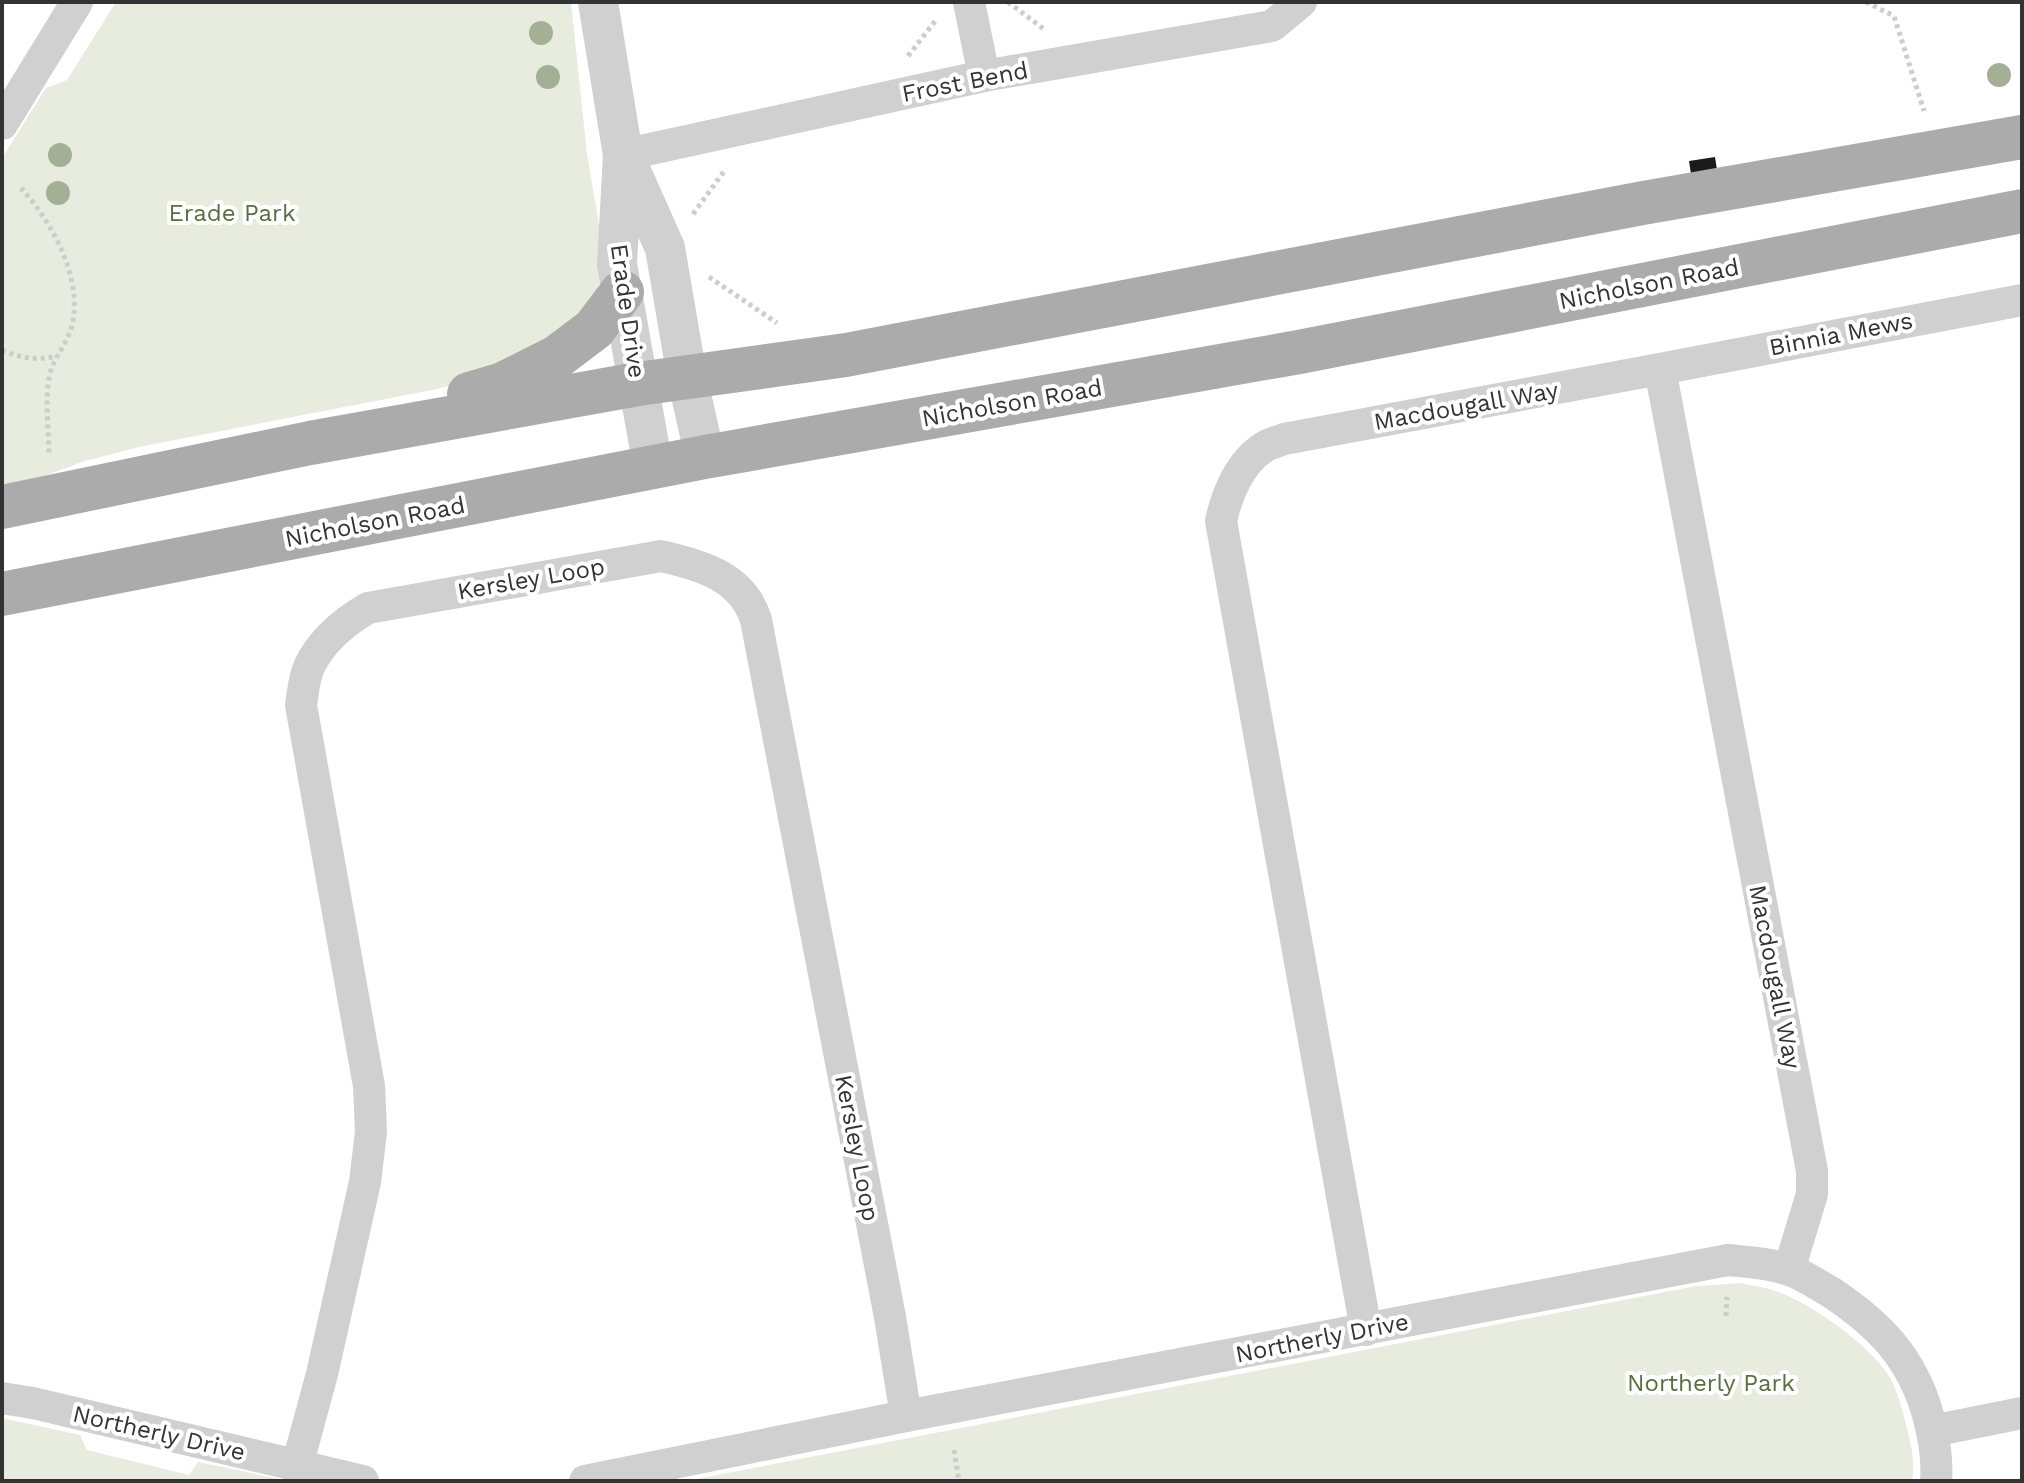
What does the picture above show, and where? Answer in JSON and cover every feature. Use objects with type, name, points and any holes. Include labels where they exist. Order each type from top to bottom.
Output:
[{"type":"main road","points":[[2,507],[310,443],[638,384],[862,352],[1643,203],[2022,137]]},
{"type":"main road","name":"Nicholson Road","points":[[2,594],[705,457],[1299,352],[2022,211]]},
{"type":"main road","points":[[310,443],[503,384],[557,357],[594,329],[622,292]]},
{"type":"street","points":[[2,124],[77,2]]},
{"type":"street","name":"Erade Drive","points":[[598,2],[623,155],[616,258],[653,467]]},
{"type":"street","points":[[969,2],[984,76]]},
{"type":"street","name":"Frost Bend","points":[[623,155],[984,76],[1272,26],[1301,2]]},
{"type":"street","name":"Erade Drive","points":[[623,155],[665,248],[687,377],[705,457]]},
{"type":"street","name":"Binnia Mews","points":[[1660,369],[2022,300]]},
{"type":"street","name":"Macdougall Way","points":[[1366,1330],[1221,521],[1226,498],[1249,461],[1265,447],[1284,439],[1660,369],[1812,1171],[1812,1194],[1789,1270]]},
{"type":"street","name":"Kersley Loop","points":[[297,1466],[322,1374],[362,1197],[371,1132],[369,1086],[301,705],[308,668],[332,634],[350,618],[368,608],[661,556],[707,568],[725,579],[752,607],[756,620],[890,1317],[906,1416]]},
{"type":"street","name":"Northerly Drive","points":[[585,1481],[906,1416],[1728,1260],[1789,1270],[1843,1300],[1888,1339],[1909,1366],[1923,1399],[1938,1460],[1936,1481]]},
{"type":"street","name":"Northerly Drive","points":[[2,1398],[363,1481]]},
{"type":"street","points":[[1932,1431],[2022,1413]]},
{"type":"path","points":[[1866,2],[1894,16],[1937,152]]},
{"type":"path","points":[[21,188],[51,227],[75,290],[76,309],[70,333],[50,372],[47,395],[49,463]]},
{"type":"path","points":[[707,276],[782,327]]},
{"type":"path","points":[[2,350],[39,360],[56,356]]},
{"type":"path","points":[[954,1450],[959,1481]]},
{"type":"green space","name":"Erade Park","points":[[116,2],[571,2],[587,154],[605,260],[606,281],[587,322],[484,376],[437,389],[139,447],[2,488],[2,158],[46,88],[67,80]]},
{"type":"green space","name":"Northerly Park","points":[[1742,1283],[1773,1290],[1820,1313],[1877,1361],[1891,1379],[1902,1410],[1912,1450],[1912,1481],[686,1481],[1696,1286]]},
{"type":"green space","points":[[2,1418],[80,1435],[87,1450],[189,1475],[198,1462],[289,1481],[2,1481]]},
{"type":"building","points":[[1715,157],[1717,170],[1691,174],[1689,161]]}]
